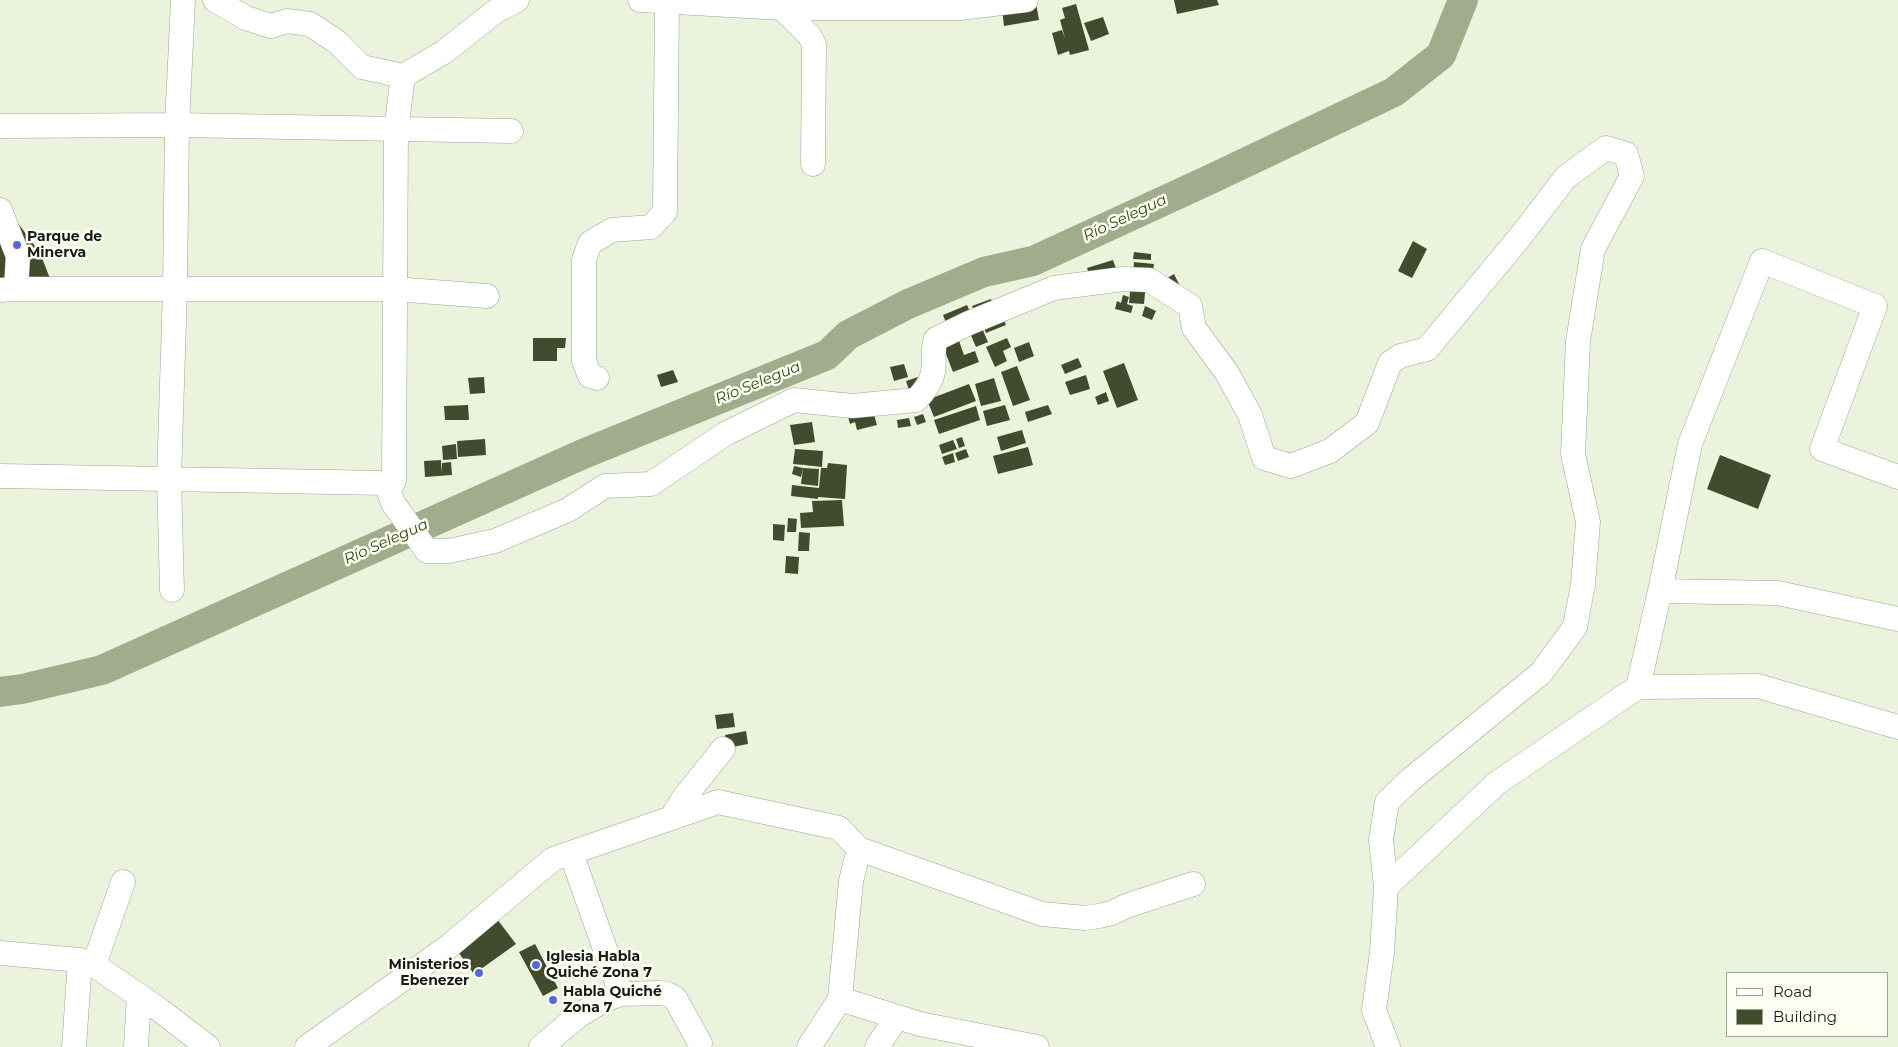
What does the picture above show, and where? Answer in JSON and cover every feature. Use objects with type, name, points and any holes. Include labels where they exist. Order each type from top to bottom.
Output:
[{"type":"street","points":[[172,590],[169,478],[175,290],[177,125],[183,0]]},
{"type":"street","points":[[215,0],[246,18],[271,26],[287,21],[310,24],[337,42],[362,67],[403,76],[444,52],[496,11],[517,0]]},
{"type":"street","points":[[640,0],[782,8],[960,8],[1026,0]]},
{"type":"street","points":[[597,378],[590,376],[584,362],[584,260],[590,243],[612,230],[651,227],[664,212],[667,3]]},
{"type":"street","points":[[782,8],[809,34],[814,44],[813,164]]},
{"type":"street","points":[[389,493],[394,481],[396,130],[403,76]]},
{"type":"street","points":[[0,126],[177,125],[511,132]]},
{"type":"street","points":[[389,493],[427,551],[449,551],[495,541],[568,510],[605,486],[651,484],[726,434],[794,400],[852,406],[916,400],[922,394],[932,376],[932,348],[936,339],[969,323],[1054,288],[1124,279],[1148,280],[1190,306],[1194,328],[1228,372],[1250,415],[1264,458],[1291,466],[1330,451],[1367,422],[1390,363],[1400,356],[1427,349],[1520,237],[1566,177],[1606,148],[1626,154],[1632,176],[1593,249],[1578,341],[1573,454],[1588,522],[1583,584],[1575,627],[1541,672],[1410,780],[1387,802],[1381,840],[1386,887],[1382,953],[1374,1010],[1388,1047]]},
{"type":"street","points":[[0,210],[18,256],[8,289],[394,289],[487,296]]},
{"type":"street","points":[[1638,687],[1690,444],[1762,261],[1875,306],[1822,449],[1898,477]]},
{"type":"street","points":[[0,476],[169,478],[389,493]]},
{"type":"street","points":[[1660,591],[1778,593],[1898,619]]},
{"type":"street","points":[[1386,887],[1497,783],[1638,687],[1758,686],[1898,727]]},
{"type":"street","points":[[672,817],[683,799],[723,749]]},
{"type":"street","points":[[307,1047],[448,947],[553,860],[718,802],[839,828],[859,848],[1042,914],[1085,918],[1099,916],[1193,884]]},
{"type":"street","points":[[808,1047],[840,1000],[851,881],[859,848]]},
{"type":"street","points":[[571,853],[621,994]]},
{"type":"street","points":[[74,1047],[87,963],[123,882]]},
{"type":"street","points":[[0,953],[87,963],[139,996],[208,1047]]},
{"type":"street","points":[[541,1047],[578,1016],[604,1000],[621,994],[660,993],[675,998],[700,1043]]},
{"type":"street","points":[[136,1047],[139,996]]},
{"type":"street","points":[[840,1000],[920,1024],[1037,1047]]},
{"type":"street","points":[[877,1047],[897,1018]]},
{"type":"building","points":[[1174,0],[1217,0],[1219,5],[1177,14]]},
{"type":"building","points":[[1036,3],[1039,20],[1004,26],[1002,9]]},
{"type":"building","points":[[1076,4],[1089,50],[1070,55],[1069,51],[1058,55],[1052,33],[1062,30],[1065,38],[1060,20],[1065,18],[1062,8]]},
{"type":"building","points":[[1103,17],[1109,34],[1091,41],[1084,23]]},
{"type":"building","name":"Parque de Minerva","points":[[12,215],[40,253],[51,281],[0,284],[0,237]]},
{"type":"building","points":[[1413,241],[1427,249],[1412,278],[1398,271]]},
{"type":"building","points":[[1134,252],[1151,254],[1151,260],[1133,259]]},
{"type":"building","points":[[1113,260],[1118,274],[1092,283],[1087,268]]},
{"type":"building","points":[[1134,262],[1154,264],[1152,276],[1133,274]]},
{"type":"building","points":[[1174,274],[1180,286],[1164,280]]},
{"type":"building","points":[[1131,281],[1146,282],[1144,304],[1129,303]]},
{"type":"building","points":[[1123,295],[1129,297],[1127,304],[1133,306],[1131,313],[1115,309],[1117,301],[1121,303]]},
{"type":"building","points":[[991,299],[995,309],[976,316],[972,306]]},
{"type":"building","points":[[967,305],[973,318],[949,330],[943,315]]},
{"type":"building","points":[[1145,306],[1156,311],[1152,320],[1142,316]]},
{"type":"building","points":[[1001,313],[1006,325],[986,333],[981,321]]},
{"type":"building","points":[[979,321],[988,342],[976,347],[970,333]]},
{"type":"building","points":[[533,338],[566,338],[565,348],[557,348],[557,361],[533,361]]},
{"type":"building","points":[[958,338],[964,355],[975,351],[979,362],[953,372],[942,344]]},
{"type":"building","points":[[1007,338],[1011,347],[1003,351],[1007,361],[995,367],[986,347]]},
{"type":"building","points":[[1029,342],[1034,356],[1019,362],[1014,348]]},
{"type":"building","points":[[1078,358],[1082,367],[1065,374],[1061,365]]},
{"type":"building","points":[[1124,363],[1138,400],[1117,408],[1103,371]]},
{"type":"building","points":[[904,364],[908,377],[894,381],[890,367]]},
{"type":"building","points":[[1017,366],[1030,400],[1013,406],[1001,372]]},
{"type":"building","points":[[673,370],[678,382],[661,387],[657,375]]},
{"type":"building","points":[[1086,375],[1090,389],[1070,395],[1065,382]]},
{"type":"building","points":[[484,377],[485,393],[470,394],[468,378]]},
{"type":"building","points":[[918,377],[922,388],[910,393],[906,381]]},
{"type":"building","points":[[994,378],[1001,401],[981,406],[975,384]]},
{"type":"building","points":[[969,384],[976,401],[934,417],[927,400]]},
{"type":"building","points":[[1106,392],[1109,401],[1098,405],[1095,397]]},
{"type":"building","points":[[468,405],[469,420],[445,420],[444,406]]},
{"type":"building","points":[[1005,405],[1010,420],[987,426],[983,411]]},
{"type":"building","points":[[1048,405],[1052,414],[1028,422],[1025,412]]},
{"type":"building","points":[[976,406],[980,420],[939,434],[934,420]]},
{"type":"building","points":[[873,411],[877,425],[857,430],[855,422],[850,424],[848,417]]},
{"type":"building","points":[[923,414],[926,422],[917,425],[914,417]]},
{"type":"building","points":[[909,418],[911,426],[898,428],[897,420]]},
{"type":"building","points":[[812,422],[815,442],[794,445],[790,425]]},
{"type":"building","points":[[1022,430],[1026,443],[1001,451],[997,437]]},
{"type":"building","points":[[962,437],[965,446],[959,448],[956,439]]},
{"type":"building","points":[[485,439],[486,455],[458,457],[457,441]]},
{"type":"building","points":[[953,440],[957,449],[942,454],[939,445]]},
{"type":"building","points":[[456,444],[457,459],[443,460],[442,446]]},
{"type":"building","points":[[1028,447],[1033,465],[998,474],[993,456]]},
{"type":"building","points":[[795,449],[823,451],[822,467],[793,464]]},
{"type":"building","points":[[966,449],[969,457],[958,461],[955,453]]},
{"type":"building","points":[[953,453],[955,462],[945,465],[942,457]]},
{"type":"building","points":[[1720,455],[1771,475],[1758,509],[1707,489]]},
{"type":"building","points":[[441,460],[441,473],[442,463],[451,462],[452,475],[425,477],[424,461]]},
{"type":"building","points":[[828,463],[847,465],[845,499],[791,496],[792,485],[819,488],[821,468],[827,468]]},
{"type":"building","points":[[794,466],[803,468],[801,477],[792,474]]},
{"type":"building","points":[[803,468],[819,469],[818,486],[801,484]]},
{"type":"building","points":[[842,500],[844,526],[801,528],[800,513],[813,512],[812,501]]},
{"type":"building","points":[[788,518],[797,519],[796,532],[787,532]]},
{"type":"building","points":[[773,524],[785,525],[784,541],[773,540]]},
{"type":"building","points":[[799,532],[810,533],[809,551],[798,551]]},
{"type":"building","points":[[786,556],[799,557],[798,574],[785,573]]},
{"type":"building","points":[[733,713],[735,727],[717,729],[715,715]]},
{"type":"building","points":[[746,731],[748,744],[727,748],[725,735]]},
{"type":"building","name":"Ministerios Ebenezer","points":[[497,919],[516,944],[474,974],[456,949]]},
{"type":"building","name":"Iglesia Habla Quiché Zona 7","points":[[535,944],[558,988],[543,996],[519,952]]},
{"type":"waterway","name":"Río Selegua","points":[[0,692],[22,689],[102,670],[583,454],[827,355],[848,335],[908,304],[984,272],[1033,261],[1211,179],[1394,92],[1441,55],[1463,0]]},
{"type":"place","name":"Parque de Minerva","points":[[17,245]]},
{"type":"place","name":"Iglesia Habla Quiché Zona 7","points":[[536,965]]},
{"type":"place","name":"Ministerios Ebenezer","points":[[479,973]]},
{"type":"place","name":"Habla Quiché Zona 7","points":[[553,1000]]}]
